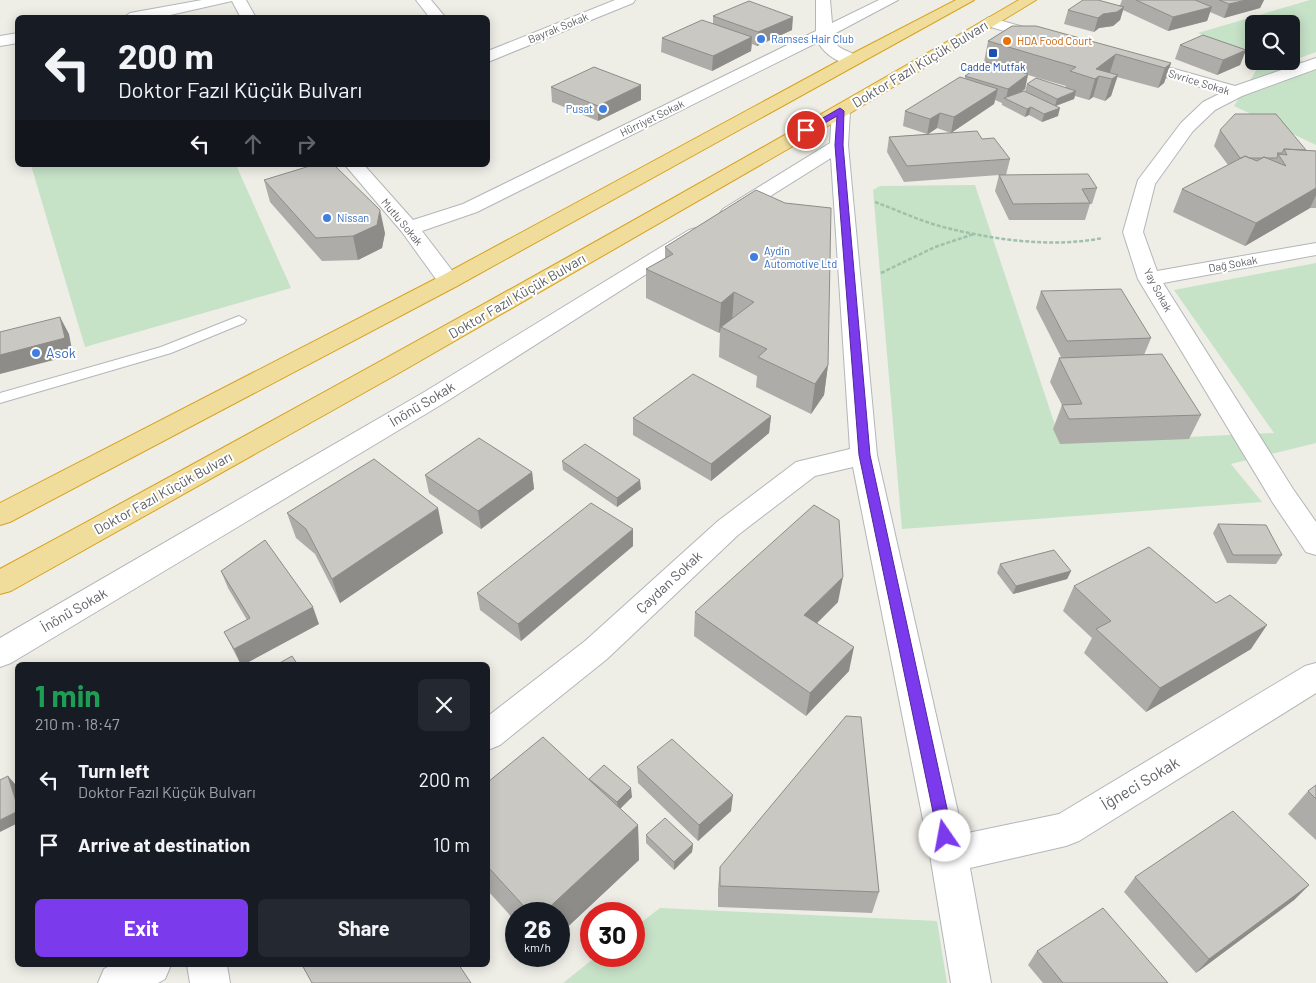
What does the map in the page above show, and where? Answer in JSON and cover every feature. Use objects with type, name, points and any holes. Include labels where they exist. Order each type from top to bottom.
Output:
[{"type":"highway","points":[[0,515],[449,281],[852,60],[967,0]]},
{"type":"highway","name":"Doktor Fazıl Küçük Bulvarı","points":[[0,583],[390,368],[840,111],[1029,0]]},
{"type":"street","points":[[146,15],[226,0]]},
{"type":"street","points":[[239,0],[247,15]]},
{"type":"street","points":[[423,0],[436,15]]},
{"type":"street","name":"Bayrak Sokak","points":[[490,56],[628,0]]},
{"type":"street","points":[[823,0],[826,7],[822,34],[831,49],[852,60]]},
{"type":"street","name":"Hürriyet Sokak","points":[[409,228],[470,208],[891,0]]},
{"type":"street","points":[[989,22],[1065,44]]},
{"type":"street","points":[[0,41],[15,38]]},
{"type":"street","name":"Sıvrice Sokak","points":[[1112,57],[1236,92]]},
{"type":"street","points":[[1133,232],[1145,184],[1187,127],[1209,106],[1236,92],[1316,64]]},
{"type":"street","points":[[840,111],[839,145],[864,455],[950,855],[971,983]]},
{"type":"street","name":"İnönü Sokak","points":[[0,654],[436,397],[839,145]]},
{"type":"street","name":"Mutlu Sokak","points":[[356,167],[409,228],[449,281]]},
{"type":"street","name":"Yay Sokak","points":[[1133,232],[1149,279],[1283,496],[1316,544]]},
{"type":"street","name":"Dağ Sokak","points":[[1149,279],[1316,249]]},
{"type":"street","name":"Çaydan Sokak","points":[[490,733],[596,650],[728,528],[806,470],[864,455]]},
{"type":"street","name":"İğneci Sokak","points":[[950,855],[1066,828],[1316,676]]},
{"type":"street","points":[[118,983],[147,967]]},
{"type":"street","points":[[207,967],[210,983]]},
{"type":"lane","points":[[0,398],[166,350],[239,320]]},
{"type":"path","points":[[843,189],[942,227],[994,238],[1076,243],[1133,232]]},
{"type":"path","points":[[850,288],[935,247],[974,234]]},
{"type":"green space","points":[[1310,0],[1316,0],[1316,52],[1300,58],[1300,15],[1259,15]]},
{"type":"green space","points":[[1245,19],[1245,54],[1198,33]]},
{"type":"green space","points":[[1300,60],[1316,66],[1316,145],[1234,106],[1256,70],[1300,70]]},
{"type":"green space","points":[[32,167],[237,167],[291,288],[85,347]]},
{"type":"green space","points":[[975,185],[1061,443],[1274,433],[1174,290],[1316,263],[1316,443],[1231,464],[1262,502],[902,529],[873,190],[880,186]]},
{"type":"green space","points":[[660,908],[937,921],[947,983],[563,983],[583,967],[645,967],[645,920]]},
{"type":"building","points":[[1083,0],[1098,0],[1124,7],[1117,12],[1103,14],[1098,18],[1068,10]]},
{"type":"building","points":[[1136,0],[1195,0],[1212,7],[1173,17]]},
{"type":"building","points":[[1219,0],[1246,0],[1229,4]]},
{"type":"building","points":[[749,1],[793,17],[758,32],[713,16]]},
{"type":"building","points":[[702,20],[752,37],[713,56],[662,38]]},
{"type":"building","points":[[1012,26],[1036,26],[1171,63],[1165,68],[1116,54],[1096,69],[1118,75],[1112,79],[1099,76],[1095,79],[1070,71],[1076,67],[988,41]]},
{"type":"building","points":[[1203,35],[1245,50],[1223,60],[1180,45]]},
{"type":"building","points":[[986,62],[1028,74],[1008,89],[965,76]]},
{"type":"building","points":[[594,67],[641,85],[598,106],[551,87]]},
{"type":"building","points":[[960,77],[998,89],[954,117],[940,113],[930,119],[905,111]]},
{"type":"building","points":[[1036,78],[1076,91],[1057,99],[1027,84]]},
{"type":"building","points":[[1024,91],[1060,108],[1044,114],[1031,107],[1027,109],[1004,98]]},
{"type":"building","points":[[1235,114],[1276,114],[1306,150],[1284,149],[1282,153],[1277,153],[1277,158],[1249,158],[1245,156],[1240,158],[1220,130]]},
{"type":"building","points":[[977,131],[982,139],[994,138],[1010,159],[907,166],[889,137]]},
{"type":"building","points":[[1284,149],[1316,151],[1316,188],[1256,223],[1182,189],[1245,156],[1257,161],[1264,157],[1286,166],[1278,154],[1287,155]]},
{"type":"building","points":[[306,167],[336,167],[380,210],[377,225],[353,236],[316,238],[264,180]]},
{"type":"building","points":[[1088,174],[1097,188],[1082,189],[1090,203],[1013,204],[999,175]]},
{"type":"building","points":[[756,190],[785,203],[831,208],[828,365],[815,384],[758,357],[767,349],[721,327],[754,302],[734,292],[721,303],[646,269],[673,254],[665,247]]},
{"type":"building","points":[[1121,289],[1151,338],[1067,341],[1041,291]]},
{"type":"building","points":[[60,317],[65,338],[0,355],[0,332]]},
{"type":"building","points":[[1162,354],[1201,415],[1069,419],[1062,405],[1082,404],[1059,358]]},
{"type":"building","points":[[693,374],[771,416],[711,464],[633,418]]},
{"type":"building","points":[[479,438],[532,472],[478,511],[425,475]]},
{"type":"building","points":[[585,444],[640,480],[617,498],[562,461]]},
{"type":"building","points":[[374,459],[438,508],[332,579],[306,529],[287,513]]},
{"type":"building","points":[[591,503],[633,529],[518,624],[477,593]]},
{"type":"building","points":[[814,505],[839,520],[843,577],[804,615],[854,647],[810,693],[695,612]]},
{"type":"building","points":[[1218,524],[1266,525],[1282,555],[1233,555]]},
{"type":"building","points":[[265,540],[313,607],[234,649],[224,632],[250,618],[221,571]]},
{"type":"building","points":[[1149,547],[1216,603],[1230,595],[1267,625],[1160,688],[1096,629],[1111,621],[1074,586]]},
{"type":"building","points":[[1054,550],[1071,571],[1016,586],[1000,564]]},
{"type":"building","points":[[292,656],[296,662],[281,662]]},
{"type":"building","points":[[846,716],[861,717],[879,892],[720,886],[720,867]]},
{"type":"building","points":[[543,737],[638,825],[555,902],[520,902],[490,869],[490,780]]},
{"type":"building","points":[[672,739],[733,795],[699,825],[637,767]]},
{"type":"building","points":[[604,765],[631,788],[617,802],[589,779]]},
{"type":"building","points":[[8,776],[15,798],[15,812],[0,820],[0,780]]},
{"type":"building","points":[[1316,785],[1316,799],[1308,791]]},
{"type":"building","points":[[1233,811],[1309,885],[1209,959],[1135,877]]},
{"type":"building","points":[[665,818],[693,844],[674,862],[646,835]]},
{"type":"building","points":[[1103,908],[1168,983],[1063,983],[1037,951]]},
{"type":"building","points":[[303,967],[460,967],[471,983],[312,983]]},
{"type":"place","name":"Ramses Hair Club","points":[[761,39]]},
{"type":"place","name":"HDA Food Court","points":[[1007,41]]},
{"type":"place","name":"Cadde Mutfak","points":[[993,53]]},
{"type":"place","name":"Pusat","points":[[603,109]]},
{"type":"place","name":"Nissan","points":[[327,218]]},
{"type":"place","name":"Aydin Automotive Ltd","points":[[754,257]]},
{"type":"place","name":"Asok","points":[[36,353]]},
{"type":"route","points":[[806,130],[840,111],[839,145],[864,455],[945,836]]}]
